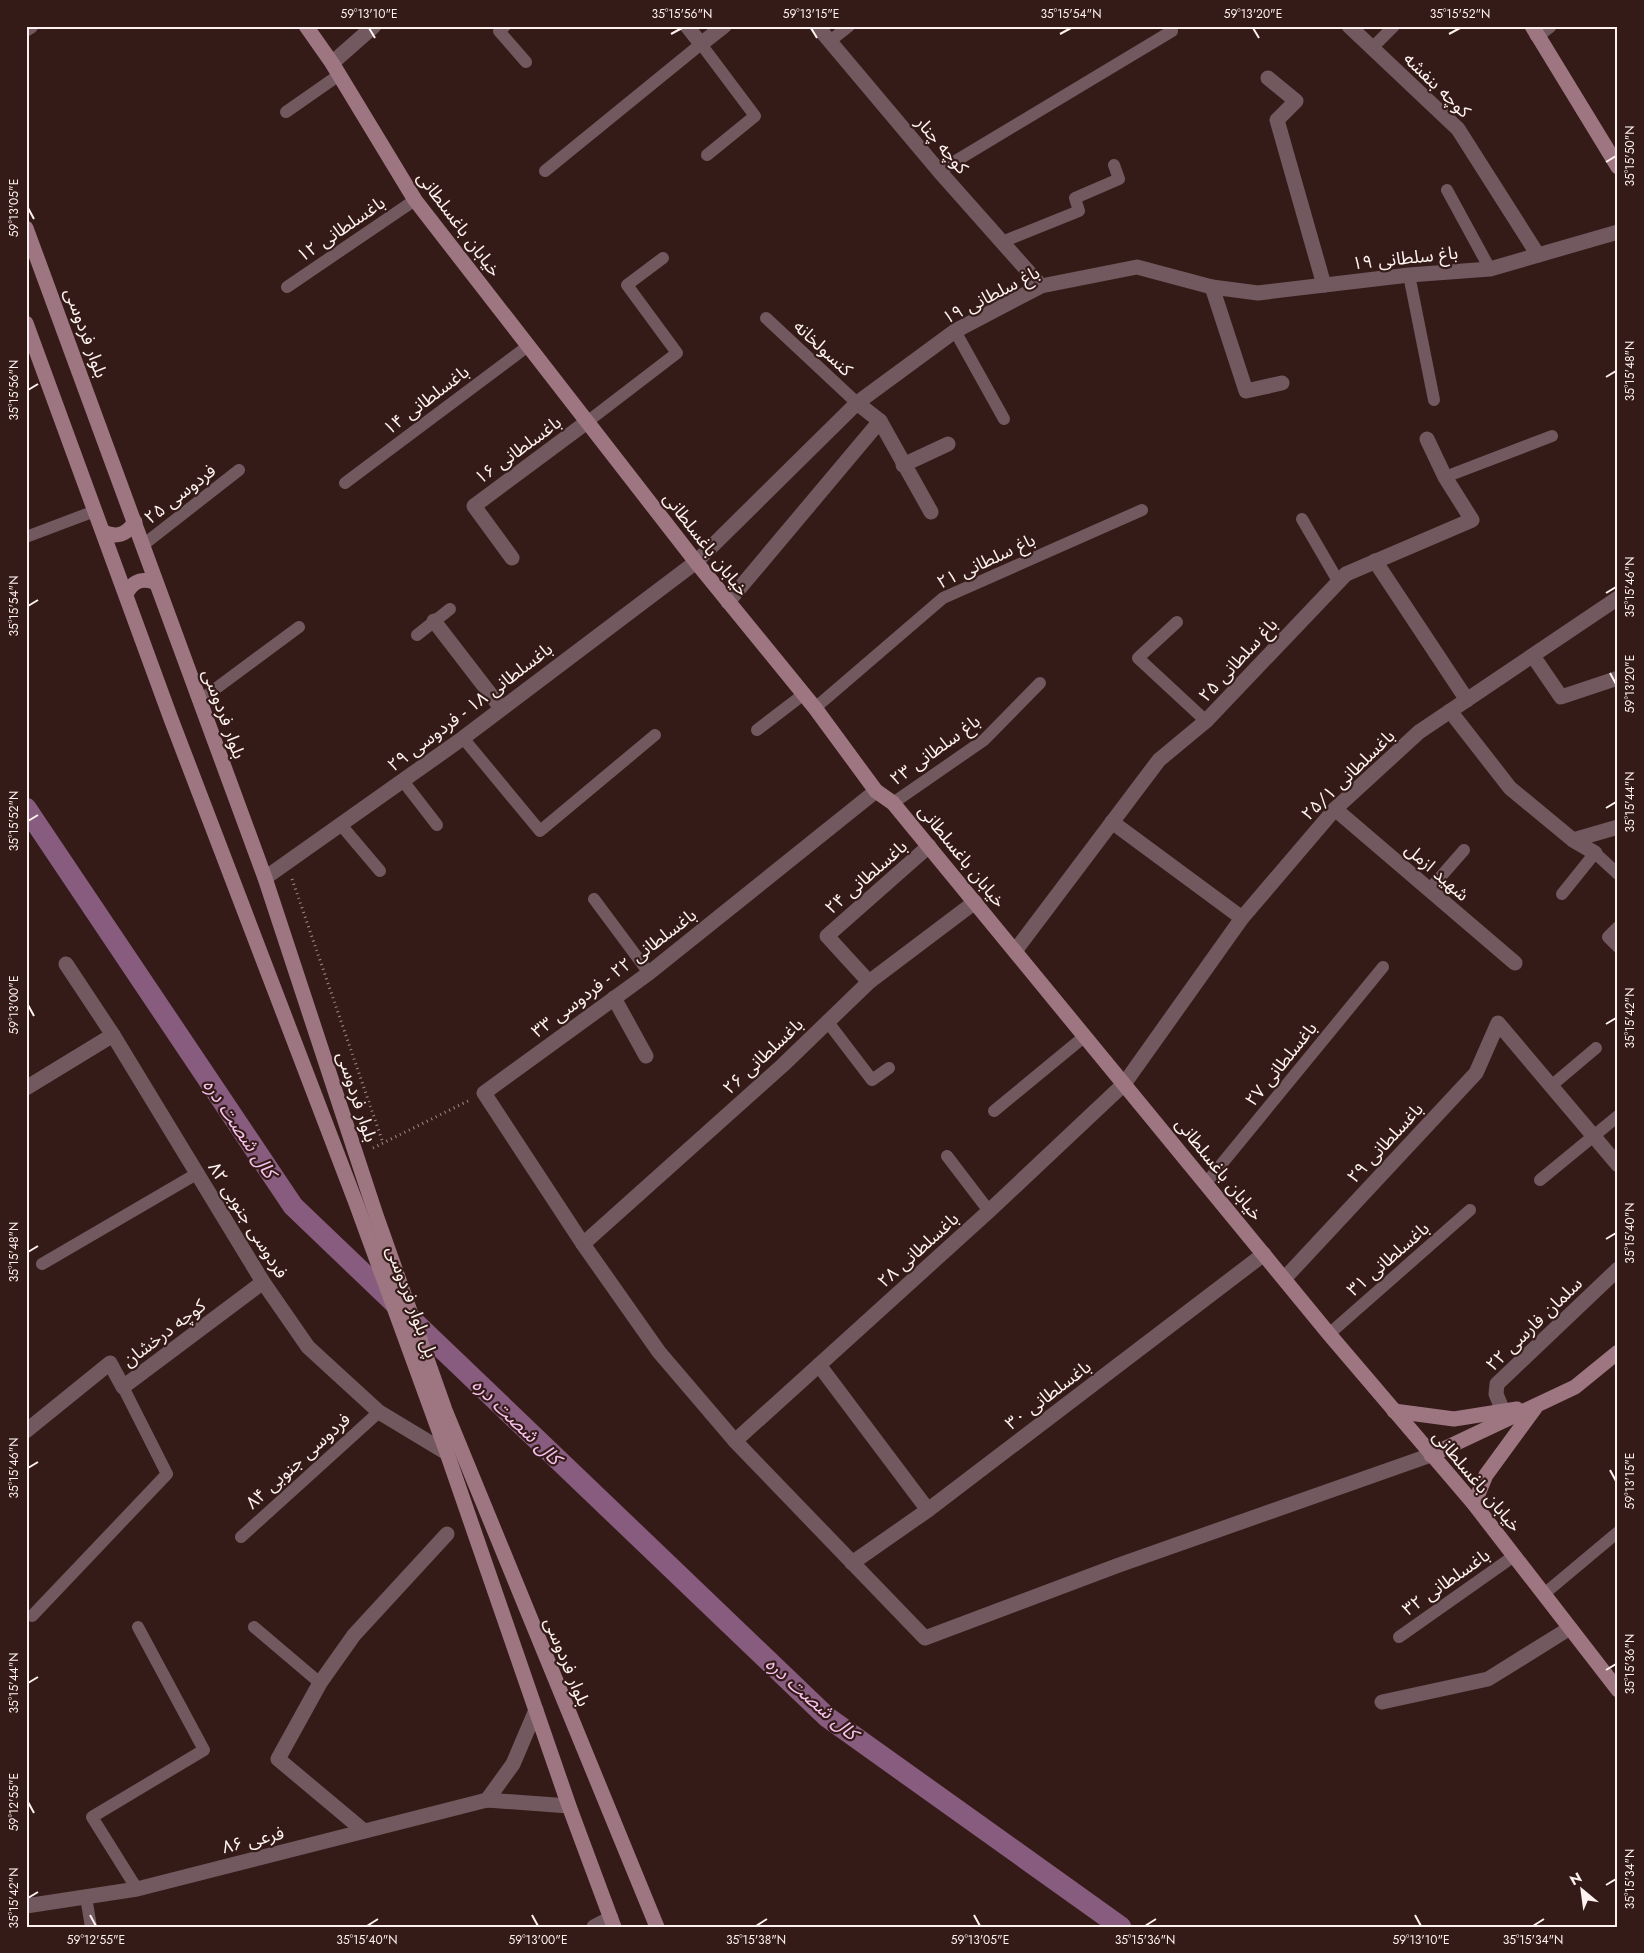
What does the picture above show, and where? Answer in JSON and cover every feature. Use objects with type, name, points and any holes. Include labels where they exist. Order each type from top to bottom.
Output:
[{"type":"main road","name":"خیابان باغسلطانی","points":[[306,26],[336,69],[415,200],[696,562],[815,708],[876,791],[893,803],[1284,1279],[1474,1504],[1618,1690]]},
{"type":"main road","points":[[1539,29],[1618,167]]},
{"type":"main road","name":"بلوار فردوسی","points":[[26,228],[135,522],[154,582],[265,878],[376,1215]]},
{"type":"main road","name":"بلوار فردوسی","points":[[26,323],[171,719],[356,1204]]},
{"type":"main road","points":[[103,532],[111,536],[121,535],[129,530],[135,522]]},
{"type":"main road","points":[[126,594],[130,586],[138,581],[146,579],[154,582]]},
{"type":"main road","name":"پل بلوار فردوسی","points":[[356,1204],[438,1412]]},
{"type":"main road","name":"پل بلوار فردوسی","points":[[376,1215],[438,1412]]},
{"type":"main road","points":[[1431,1455],[1575,1387],[1618,1352]]},
{"type":"main road","points":[[1394,1411],[1454,1419],[1536,1406]]},
{"type":"main road","points":[[1474,1504],[1486,1475],[1536,1406]]},
{"type":"main road","points":[[438,1412],[447,1453],[569,1806],[613,1922]]},
{"type":"main road","name":"بلوار فردوسی","points":[[438,1412],[657,1927]]},
{"type":"street","points":[[26,29],[31,26]]},
{"type":"street","points":[[336,69],[374,26]]},
{"type":"street","points":[[687,26],[701,44],[724,26]]},
{"type":"street","name":"کوچه چنار","points":[[817,26],[939,171],[1041,286]]},
{"type":"street","name":"کوچه بنفشه","points":[[1349,26],[1458,129],[1538,255]]},
{"type":"street","points":[[1268,78],[1296,101],[1277,120],[1324,285]]},
{"type":"street","name":"باغ سلطانی ۱۹","points":[[696,562],[857,403],[955,331],[1041,286],[1137,267],[1212,287],[1258,293],[1408,275],[1490,269],[1618,232]]},
{"type":"street","points":[[1212,287],[1246,391],[1282,383]]},
{"type":"street","points":[[857,403],[880,421],[930,512]]},
{"type":"street","points":[[728,602],[880,421]]},
{"type":"street","name":"باغسلطانی ۱۶","points":[[512,558],[474,506],[587,422]]},
{"type":"street","name":"باغ سلطانی ۲۵","points":[[1015,950],[1159,760],[1206,721],[1346,574],[1472,520],[1445,477],[1426,439]]},
{"type":"street","points":[[903,465],[948,444]]},
{"type":"street","points":[[1375,561],[1467,700]]},
{"type":"street","name":"باغسلطانی ۱۸ - فردوسی ۲۹","points":[[265,878],[463,738],[696,562]]},
{"type":"street","name":"باغسلطانی ۲۵/۱","points":[[1124,1084],[1242,918],[1335,809],[1419,732],[1618,598]]},
{"type":"street","points":[[434,621],[501,708]]},
{"type":"street","points":[[1532,656],[1561,697],[1618,678]]},
{"type":"street","points":[[1450,712],[1510,788],[1573,840],[1596,853]]},
{"type":"street","name":"باغسلطانی ۲۲ - فردوسی ۳۳","points":[[484,1093],[649,973],[876,791]]},
{"type":"street","name":"شهید ازمل","points":[[1335,809],[1515,963]]},
{"type":"street","points":[[1112,822],[1242,918]]},
{"type":"street","points":[[1573,840],[1618,827]]},
{"type":"street","name":"باغسلطانی ۲۴","points":[[869,982],[827,936],[929,846]]},
{"type":"street","name":"باغسلطانی ۲۶","points":[[583,1244],[783,1065],[869,982],[975,902]]},
{"type":"street","name":"فردوسی جنوبی ۸۲","points":[[66,964],[198,1173],[263,1282],[308,1347],[379,1412],[447,1453]]},
{"type":"street","points":[[614,998],[646,1056]]},
{"type":"street","name":"باغسلطانی ۲۹","points":[[1284,1279],[1476,1072],[1498,1023],[1550,1086]]},
{"type":"street","points":[[26,1088],[113,1036]]},
{"type":"street","name":"باغسلطانی ۲۸","points":[[735,1441],[989,1211],[1124,1084]]},
{"type":"street","points":[[1550,1086],[1618,1166]]},
{"type":"street","points":[[484,1093],[583,1244],[660,1352],[735,1441],[925,1638],[1119,1565],[1431,1455]]},
{"type":"street","name":"باغسلطانی ۳۰","points":[[852,1563],[928,1510],[1264,1254]]},
{"type":"street","name":"سلمان فارسی ۲۲","points":[[1503,1412],[1496,1394],[1497,1384],[1618,1269]]},
{"type":"street","name":"کوچه درخشان","points":[[26,1431],[110,1363],[123,1387],[263,1282]]},
{"type":"street","points":[[819,1365],[928,1510]]},
{"type":"street","points":[[364,1831],[278,1759],[320,1683],[354,1635],[447,1534]]},
{"type":"street","points":[[1382,1702],[1488,1679],[1570,1628]]},
{"type":"street","points":[[487,1800],[513,1764],[536,1710]]},
{"type":"street","name":"فرعی ۸۶","points":[[26,1906],[137,1889],[487,1800],[569,1806]]},
{"type":"street","points":[[594,1927],[613,1922]]},
{"type":"lane","points":[[504,26],[500,31],[526,62]]},
{"type":"lane","points":[[830,41],[849,26]]},
{"type":"lane","points":[[1372,48],[1394,26]]},
{"type":"lane","points":[[939,171],[1172,31]]},
{"type":"lane","points":[[546,171],[701,44],[755,116],[707,155]]},
{"type":"lane","points":[[286,112],[336,69]]},
{"type":"lane","points":[[1002,242],[1079,211],[1075,198],[1119,179],[1114,164]]},
{"type":"lane","points":[[1447,190],[1490,269]]},
{"type":"lane","name":"باغسلطانی ۱۲","points":[[287,287],[415,200]]},
{"type":"lane","points":[[587,422],[677,353],[627,285],[663,258]]},
{"type":"lane","points":[[1408,275],[1434,400]]},
{"type":"lane","name":"کنسولخانه","points":[[766,318],[857,403]]},
{"type":"lane","points":[[955,331],[1004,419]]},
{"type":"lane","name":"باغسلطانی ۱۴","points":[[345,483],[528,346]]},
{"type":"lane","points":[[1445,477],[1552,436]]},
{"type":"lane","name":"فردوسی ۲۵","points":[[143,545],[239,470]]},
{"type":"lane","name":"باغ سلطانی ۲۱","points":[[815,708],[943,598],[1142,510]]},
{"type":"lane","points":[[26,537],[95,511]]},
{"type":"lane","points":[[1302,519],[1338,582]]},
{"type":"lane","points":[[417,635],[450,609]]},
{"type":"lane","points":[[1177,622],[1138,658],[1206,721]]},
{"type":"lane","points":[[199,701],[299,627]]},
{"type":"lane","name":"باغ سلطانی ۲۳","points":[[893,803],[984,740],[1040,683]]},
{"type":"lane","points":[[757,730],[804,694]]},
{"type":"lane","points":[[463,738],[540,831],[655,734]]},
{"type":"lane","points":[[402,782],[437,825]]},
{"type":"lane","points":[[341,825],[380,871]]},
{"type":"lane","points":[[1429,890],[1464,850]]},
{"type":"lane","points":[[1562,894],[1596,853],[1618,874]]},
{"type":"lane","points":[[594,899],[649,973]]},
{"type":"lane","points":[[1618,927],[1608,937],[1618,948]]},
{"type":"lane","name":"باغسلطانی ۲۷","points":[[1206,1183],[1383,967]]},
{"type":"lane","points":[[827,1022],[872,1080],[889,1068]]},
{"type":"lane","points":[[994,1111],[1085,1036]]},
{"type":"lane","points":[[1550,1086],[1596,1048]]},
{"type":"lane","points":[[1540,1180],[1618,1116]]},
{"type":"lane","points":[[947,1156],[989,1211]]},
{"type":"lane","points":[[42,1264],[198,1173]]},
{"type":"lane","name":"باغسلطانی ۳۱","points":[[1330,1334],[1470,1210]]},
{"type":"lane","points":[[32,1616],[167,1474],[123,1387]]},
{"type":"lane","name":"فردوسی جنوبی ۸۴","points":[[241,1537],[379,1412]]},
{"type":"lane","points":[[1544,1594],[1618,1532]]},
{"type":"lane","name":"باغسلطانی ۳۲","points":[[1399,1637],[1514,1556]]},
{"type":"lane","points":[[137,1889],[92,1818],[204,1750],[138,1627]]},
{"type":"lane","points":[[254,1628],[320,1683]]},
{"type":"lane","points":[[86,1897],[91,1927]]},
{"type":"path","points":[[287,864],[383,1143]]},
{"type":"path","points":[[356,1156],[484,1093]]},
{"type":"waterway","name":"کال شصت دره","points":[[26,808],[293,1206],[827,1717],[1121,1927]]}]
